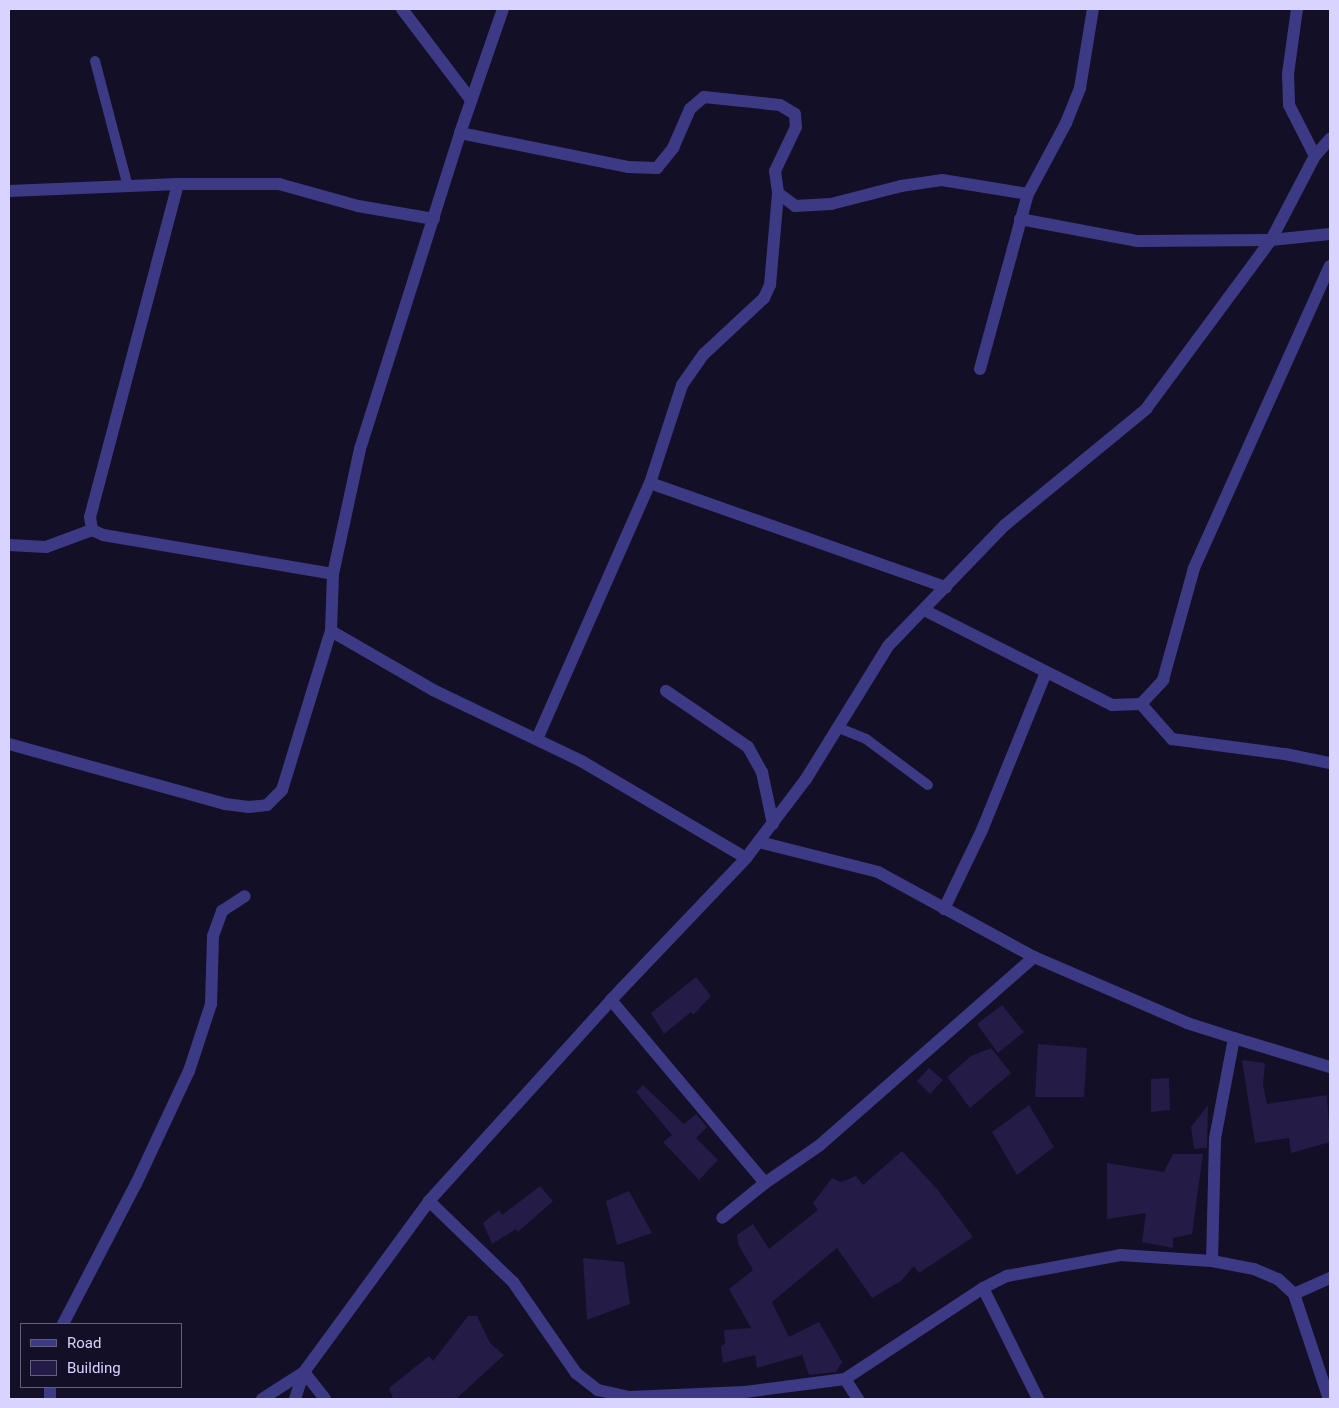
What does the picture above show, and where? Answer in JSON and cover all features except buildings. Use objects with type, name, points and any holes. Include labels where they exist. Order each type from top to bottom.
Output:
[{"type":"street","points":[[402,9],[471,100]]},
{"type":"street","points":[[10,747],[225,804],[249,807],[267,804],[282,790],[331,631],[333,574],[360,449],[460,133],[503,9]]},
{"type":"street","points":[[980,370],[1028,194],[1066,123],[1080,88],[1093,9]]},
{"type":"street","points":[[1297,9],[1288,74],[1289,105],[1315,156]]},
{"type":"street","points":[[460,133],[628,167],[657,168],[673,148],[690,108],[704,97],[780,105],[795,114],[796,127],[775,170],[778,193],[770,285],[764,298],[691,369],[682,385],[650,483],[537,740]]},
{"type":"street","points":[[295,1399],[304,1372],[429,1202],[611,1000],[759,842],[839,728],[888,646],[1005,525],[1087,460],[1146,409],[1272,240],[1315,156],[1330,139]]},
{"type":"street","points":[[778,193],[795,206],[831,204],[901,186],[942,180],[1028,194]]},
{"type":"street","points":[[92,530],[90,517],[178,184]]},
{"type":"street","points":[[9,191],[178,184],[279,184],[358,206],[434,219]]},
{"type":"street","points":[[1020,219],[1138,241],[1272,240],[1330,234]]},
{"type":"street","points":[[924,610],[1112,705],[1140,704],[1163,680],[1194,568],[1330,266]]},
{"type":"street","points":[[650,483],[946,587]]},
{"type":"street","points":[[9,545],[46,547],[92,530],[103,535],[333,574]]},
{"type":"street","points":[[331,631],[433,690],[582,762],[746,858]]},
{"type":"street","points":[[944,909],[982,830],[1046,672]]},
{"type":"street","points":[[666,691],[748,746],[762,772],[773,824]]},
{"type":"street","points":[[1140,704],[1172,739],[1285,754],[1330,763]]},
{"type":"street","points":[[759,842],[878,872],[1034,957],[1186,1023],[1330,1067]]},
{"type":"street","points":[[64,1323],[136,1184],[189,1072],[211,1004],[213,936],[222,911],[245,896]]},
{"type":"street","points":[[722,1218],[765,1183],[820,1145],[1034,957]]},
{"type":"street","points":[[611,1000],[765,1183]]},
{"type":"street","points":[[1212,1261],[1215,1139],[1234,1038]]},
{"type":"street","points":[[429,1202],[513,1282],[576,1373],[598,1390],[629,1397],[745,1392],[845,1380],[983,1288],[1022,1272],[1120,1255],[1212,1261],[1254,1269],[1278,1279],[1294,1294],[1329,1399]]},
{"type":"street","points":[[1294,1294],[1330,1278]]},
{"type":"street","points":[[983,1288],[1038,1399]]},
{"type":"street","points":[[262,1399],[304,1372]]},
{"type":"street","points":[[304,1372],[325,1399]]},
{"type":"street","points":[[845,1380],[858,1399]]},
{"type":"lane","points":[[94,61],[128,187]]},
{"type":"lane","points":[[839,728],[866,739],[928,785]]}]
